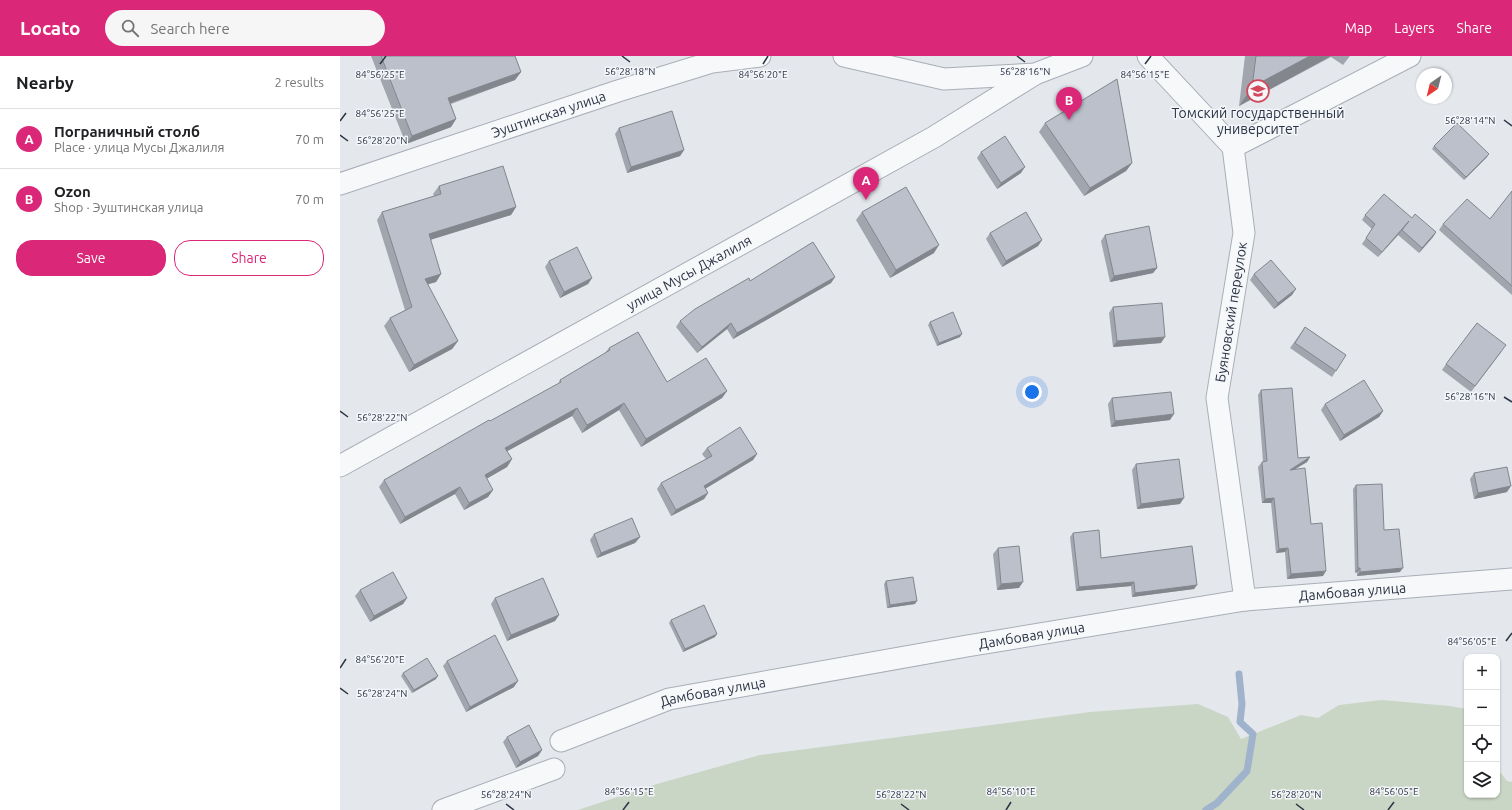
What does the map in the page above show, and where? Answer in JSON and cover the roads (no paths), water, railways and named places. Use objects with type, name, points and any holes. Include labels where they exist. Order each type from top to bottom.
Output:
[{"type":"street","name":"Эуштинская улица","points":[[340,184],[618,91],[712,62],[760,56]]},
{"type":"street","points":[[844,56],[944,80],[1035,74],[1082,56]]},
{"type":"street","points":[[1148,56],[1233,147],[1410,56]]},
{"type":"street","name":"улица Мусы Джалиля","points":[[340,466],[934,137],[1035,74]]},
{"type":"street","name":"Буяновский переулок","points":[[1233,147],[1244,233],[1217,398],[1245,600]]},
{"type":"street","name":"Дамбовая улица","points":[[561,741],[669,699],[967,646],[1245,600],[1512,579]]},
{"type":"street","points":[[443,810],[554,769]]},
{"type":"waterway","points":[[1206,810],[1217,803],[1247,771],[1253,734],[1240,722],[1242,704],[1239,674]]},
{"type":"place","name":"Томский государственный университет","points":[[1258,91]]},
{"type":"place","name":"Ozon","points":[[1069,120]]},
{"type":"place","name":"Пограничный столб","points":[[866,200]]}]
